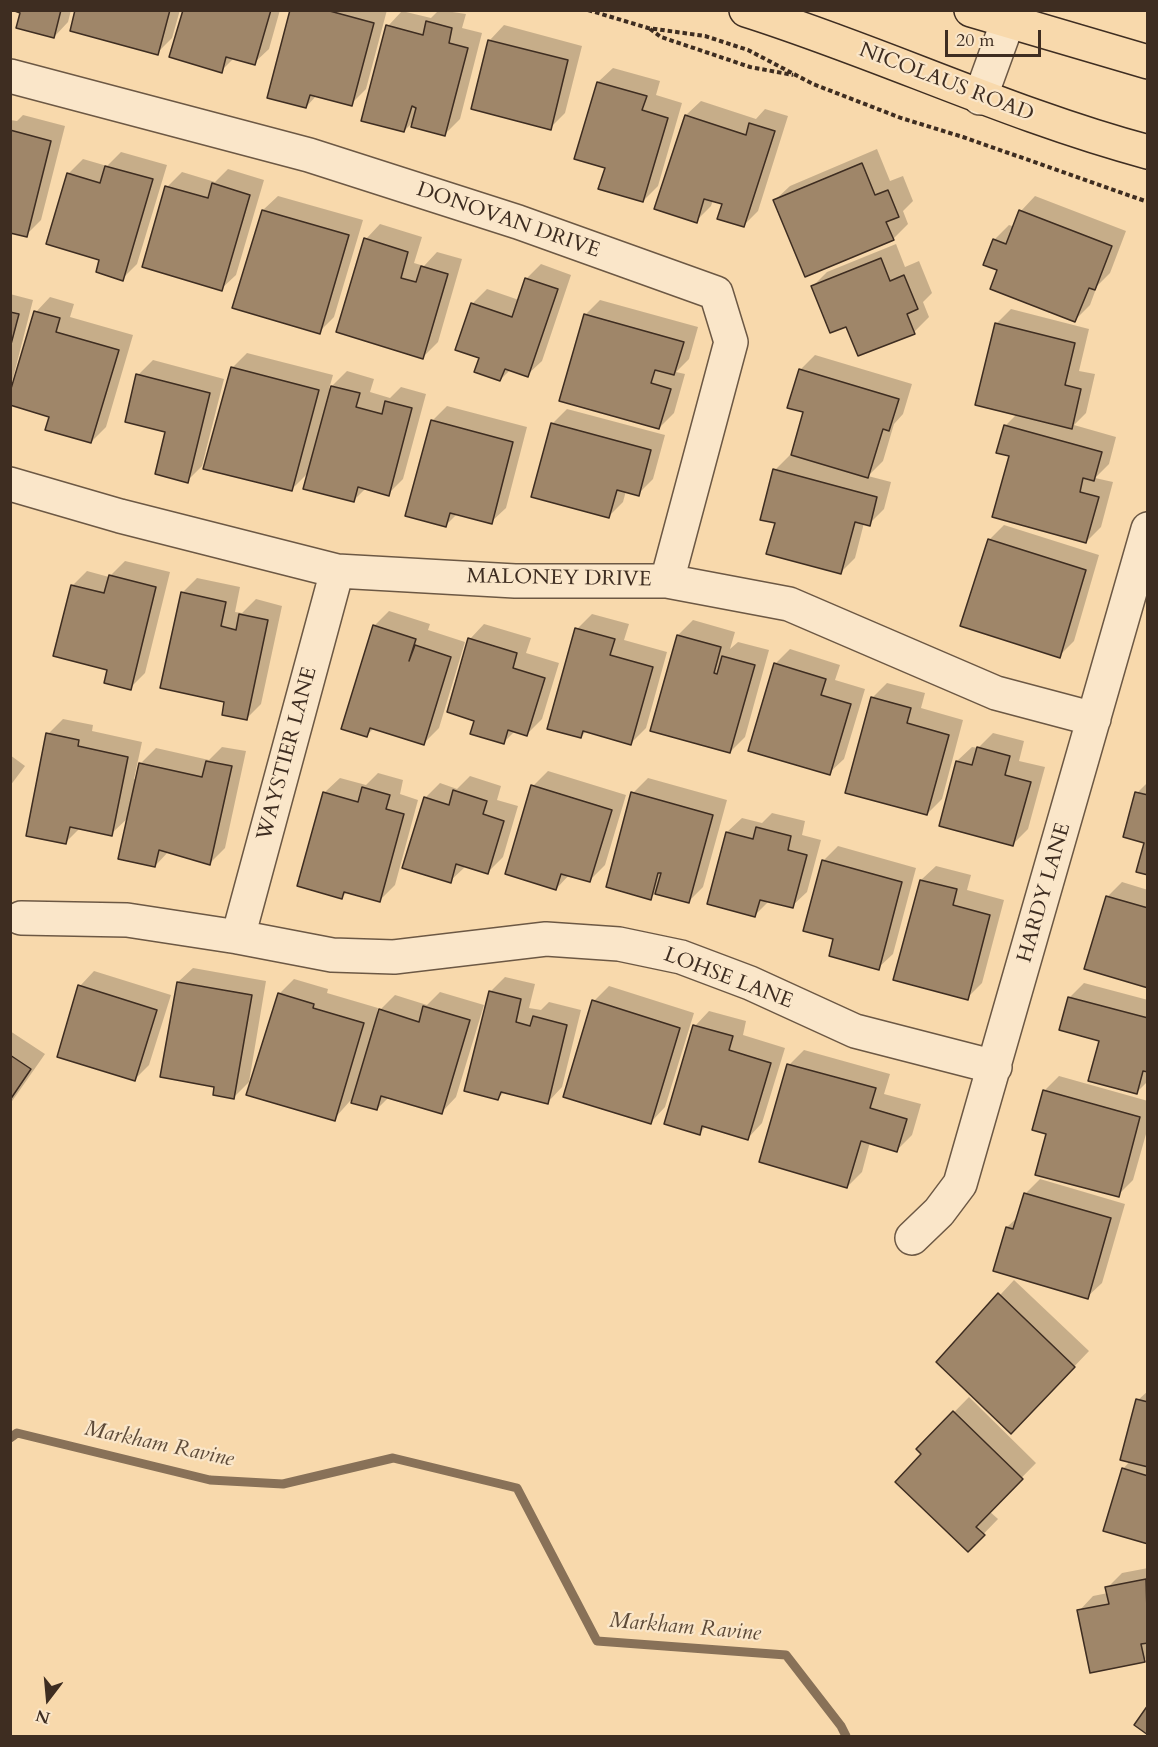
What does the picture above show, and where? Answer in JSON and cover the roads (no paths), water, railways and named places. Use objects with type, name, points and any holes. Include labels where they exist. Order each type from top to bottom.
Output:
[{"type":"main road","name":"NICOLAUS ROAD","points":[[746,10],[855,47],[980,98],[1058,125],[1148,152]]},
{"type":"main road","points":[[971,10],[1010,16],[1148,62]]},
{"type":"street","points":[[980,98],[1010,16]]},
{"type":"street","name":"DONOVAN DRIVE","points":[[10,76],[309,155],[518,222],[716,293],[731,342],[667,581]]},
{"type":"street","name":"MALONEY DRIVE","points":[[10,484],[120,516],[337,571],[515,582],[667,581],[789,604],[996,693],[1094,719]]},
{"type":"street","name":"HARDY LANE","points":[[912,1238],[939,1212],[960,1184],[1148,529]]},
{"type":"street","name":"WAYSTIER LANE","points":[[238,937],[337,571]]},
{"type":"street","name":"LOHSE LANE","points":[[21,918],[127,920],[238,937],[332,955],[394,957],[546,939],[619,944],[681,957],[750,983],[855,1032],[995,1067]]},
{"type":"waterway","name":"Markham Ravine","points":[[10,1438],[17,1433],[210,1480],[283,1484],[393,1458],[517,1488],[597,1641],[786,1655],[841,1726],[846,1736]]}]
